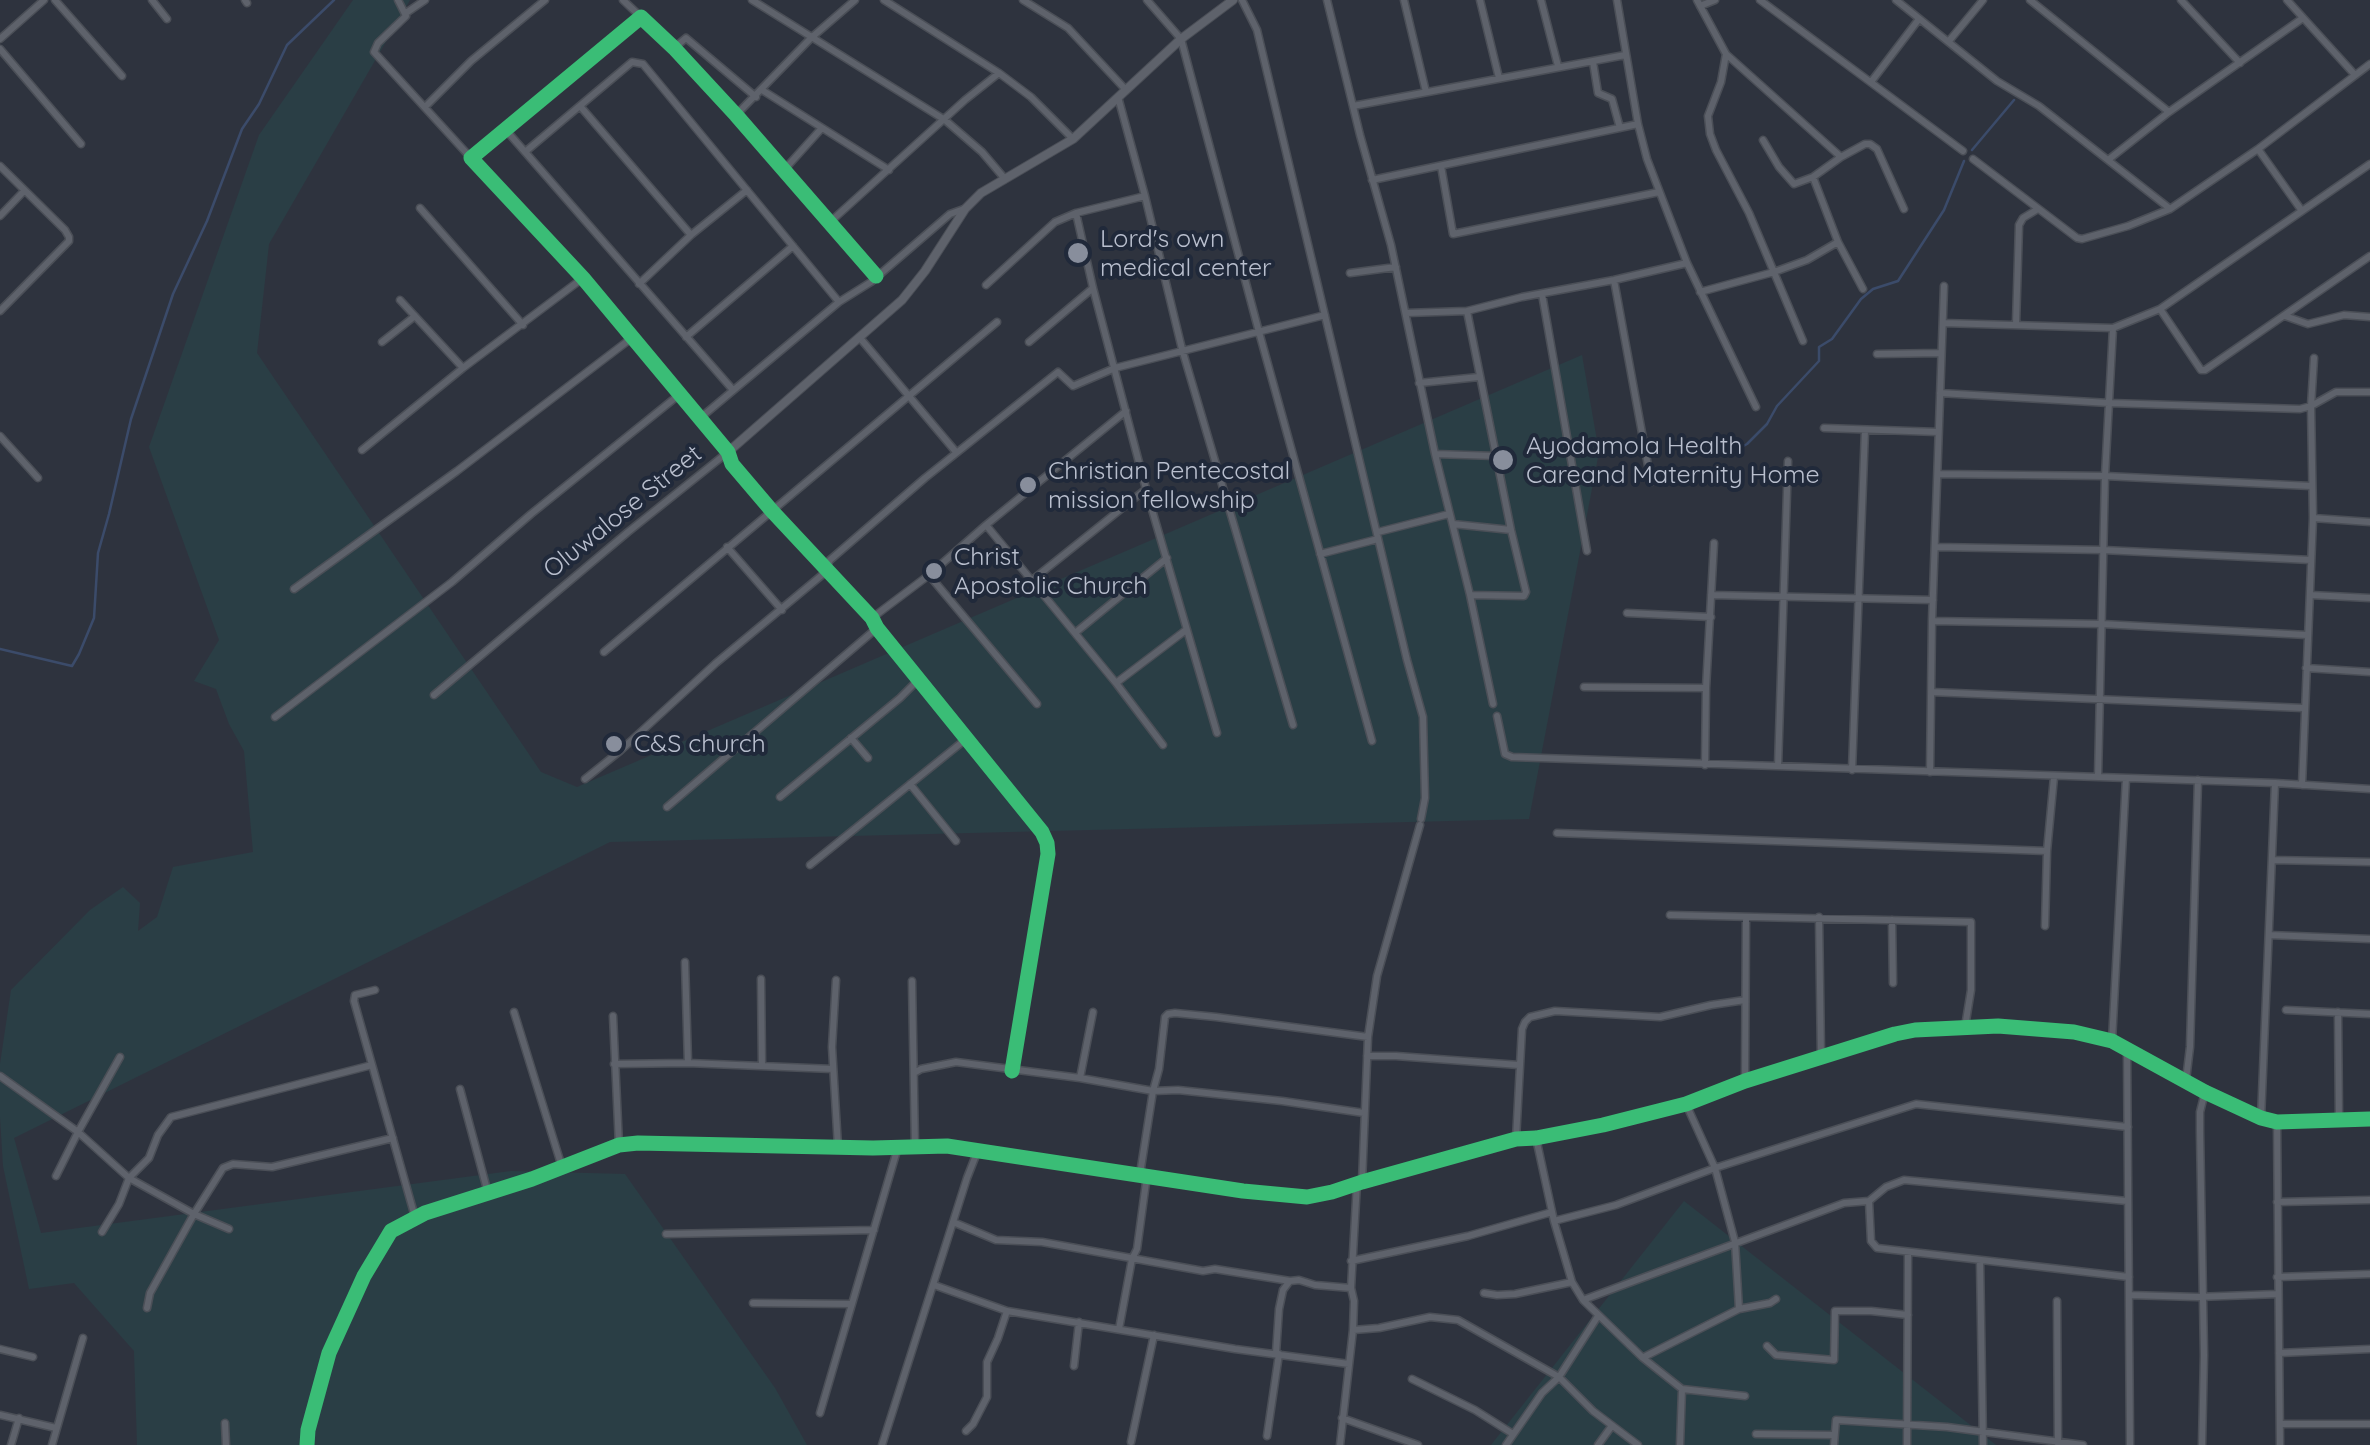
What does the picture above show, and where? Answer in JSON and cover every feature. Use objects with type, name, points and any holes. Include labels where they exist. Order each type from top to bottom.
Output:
[{"type":"street","points":[[0,39],[44,0]]},
{"type":"street","points":[[55,0],[122,76]]},
{"type":"street","points":[[152,0],[167,18]]},
{"type":"street","points":[[398,0],[406,13]]},
{"type":"street","points":[[425,0],[406,13],[374,52],[583,278],[728,452],[732,464],[872,618],[1030,815],[1048,843],[1012,1070]]},
{"type":"street","points":[[425,108],[471,61],[545,0]]},
{"type":"street","points":[[623,0],[736,115],[876,276]]},
{"type":"street","points":[[752,0],[945,120],[982,152],[1006,180]]},
{"type":"street","points":[[736,115],[811,38],[855,0]]},
{"type":"street","points":[[884,0],[999,73],[1031,97],[1073,139]]},
{"type":"street","points":[[1023,0],[1068,28],[1126,90]]},
{"type":"street","points":[[1146,0],[1182,40],[1372,741]]},
{"type":"street","name":"Oluwalose Street","points":[[434,695],[860,338],[914,286],[965,208],[981,193],[1073,139],[1182,40],[1233,0]]},
{"type":"street","points":[[1242,0],[1257,30],[1406,660],[1423,717],[1425,798],[1377,976],[1368,1037],[1350,1288],[1354,1300],[1352,1330],[1340,1445]]},
{"type":"street","points":[[1327,0],[1396,266],[1434,454],[1493,704]]},
{"type":"street","points":[[1404,0],[1426,92]]},
{"type":"street","points":[[1480,0],[1499,78]]},
{"type":"street","points":[[1541,0],[1558,66]]},
{"type":"street","points":[[1617,0],[1647,159],[1687,263],[1756,407]]},
{"type":"street","points":[[1715,0],[1698,3],[1726,54],[1841,157]]},
{"type":"street","points":[[1760,0],[1963,151]]},
{"type":"street","points":[[1896,0],[1997,81],[2039,106],[2170,208]]},
{"type":"street","points":[[1949,41],[1981,0]]},
{"type":"street","points":[[2030,0],[2169,112]]},
{"type":"street","points":[[2182,0],[2240,63]]},
{"type":"street","points":[[2288,0],[2355,75]]},
{"type":"street","points":[[470,158],[641,17]]},
{"type":"street","points":[[2108,160],[2303,18]]},
{"type":"street","points":[[1871,82],[1919,19]]},
{"type":"street","points":[[674,48],[686,38],[759,93],[890,170]]},
{"type":"street","points":[[0,48],[82,144]]},
{"type":"street","points":[[1726,54],[1721,82],[1708,116],[1710,134],[1749,213],[1803,341]]},
{"type":"street","points":[[1354,106],[1625,55]]},
{"type":"street","points":[[525,152],[632,62],[643,64],[839,302]]},
{"type":"street","points":[[1593,62],[1598,93],[1612,99],[1620,128]]},
{"type":"street","points":[[1973,159],[2082,239],[2128,226],[2170,208],[2258,149],[2370,64]]},
{"type":"street","points":[[829,223],[999,73]]},
{"type":"street","points":[[1118,97],[1182,349],[1293,726]]},
{"type":"street","points":[[580,106],[691,235]]},
{"type":"street","points":[[1372,180],[1638,124]]},
{"type":"street","points":[[505,128],[732,390]]},
{"type":"street","points":[[784,170],[821,129]]},
{"type":"street","points":[[1763,140],[1779,167],[1798,184],[1868,143],[1877,149],[1904,209]]},
{"type":"street","points":[[2258,149],[2302,211]]},
{"type":"street","points":[[1944,323],[2113,328],[2160,309],[2370,164]]},
{"type":"street","points":[[0,166],[69,237],[0,312]]},
{"type":"street","points":[[1441,166],[1453,234],[1659,192]]},
{"type":"street","points":[[1812,177],[1838,242],[1863,288]]},
{"type":"street","points":[[639,284],[747,190]]},
{"type":"street","points":[[0,216],[24,192]]},
{"type":"street","points":[[986,285],[1055,222],[1145,196]]},
{"type":"street","points":[[420,208],[522,325]]},
{"type":"street","points":[[698,419],[839,302],[864,288],[950,214],[965,208]]},
{"type":"street","points":[[2016,324],[2018,226],[2022,218],[2038,209]]},
{"type":"street","points":[[1076,213],[1146,489],[1216,733]]},
{"type":"street","points":[[1700,292],[1808,260],[1838,242]]},
{"type":"street","points":[[686,337],[793,246]]},
{"type":"street","points":[[2160,309],[2204,370],[2370,256]]},
{"type":"street","points":[[1406,313],[1468,311],[1687,263]]},
{"type":"street","points":[[1350,273],[1396,266]]},
{"type":"street","points":[[362,450],[583,278]]},
{"type":"street","points":[[1614,280],[1651,482]]},
{"type":"street","points":[[1930,772],[1944,286]]},
{"type":"street","points":[[1029,342],[1093,288]]},
{"type":"street","points":[[1542,294],[1587,551]]},
{"type":"street","points":[[400,300],[463,368]]},
{"type":"street","points":[[1468,311],[1526,594],[1470,596]]},
{"type":"street","points":[[584,780],[822,575],[830,560],[956,452],[1058,372],[1073,386],[1115,368],[1182,349],[1325,315]]},
{"type":"street","points":[[2285,316],[2308,324],[2344,315],[2370,317]]},
{"type":"street","points":[[382,342],[415,316]]},
{"type":"street","points":[[604,652],[998,322]]},
{"type":"street","points":[[2098,777],[2105,476],[2113,328]]},
{"type":"street","points":[[294,589],[633,337]]},
{"type":"street","points":[[860,338],[956,452]]},
{"type":"street","points":[[1877,354],[1941,354]]},
{"type":"street","points":[[2302,784],[2313,518],[2314,358]]},
{"type":"street","points":[[1419,383],[1479,377]]},
{"type":"street","points":[[2314,386],[2336,392],[2370,392]]},
{"type":"street","points":[[1940,393],[2300,409],[2336,392]]},
{"type":"street","points":[[276,717],[452,582],[680,394]]},
{"type":"street","points":[[872,618],[929,576],[1126,411]]},
{"type":"street","points":[[1824,428],[1938,432]]},
{"type":"street","points":[[1852,770],[1864,430]]},
{"type":"street","points":[[0,436],[38,478]]},
{"type":"street","points":[[1434,454],[1496,456]]},
{"type":"street","points":[[1778,766],[1788,461]]},
{"type":"street","points":[[1938,474],[2105,476],[2311,486]]},
{"type":"street","points":[[1031,581],[1146,489]]},
{"type":"street","points":[[1320,554],[1449,514]]},
{"type":"street","points":[[2313,518],[2370,522]]},
{"type":"street","points":[[1452,524],[1511,530]]},
{"type":"street","points":[[986,525],[1163,745]]},
{"type":"street","points":[[1705,765],[1714,543]]},
{"type":"street","points":[[727,547],[782,610]]},
{"type":"street","points":[[1936,547],[2311,560]]},
{"type":"street","points":[[1075,634],[1167,558]]},
{"type":"street","points":[[929,576],[1037,704]]},
{"type":"street","points":[[1711,595],[1933,600]]},
{"type":"street","points":[[2310,595],[2370,598]]},
{"type":"street","points":[[1627,613],[1710,617]]},
{"type":"street","points":[[1932,621],[2102,624],[2307,635]]},
{"type":"street","points":[[667,807],[877,628]]},
{"type":"street","points":[[1116,683],[1186,630]]},
{"type":"street","points":[[2306,668],[2370,672]]},
{"type":"street","points":[[780,796],[918,679]]},
{"type":"street","points":[[1584,686],[1706,688]]},
{"type":"street","points":[[1931,692],[2304,708]]},
{"type":"street","points":[[1497,716],[1505,754],[1512,758],[2370,789]]},
{"type":"street","points":[[851,738],[868,758]]},
{"type":"street","points":[[810,865],[966,739]]},
{"type":"street","points":[[2045,926],[2054,777]]},
{"type":"street","points":[[2112,1041],[2126,778]]},
{"type":"street","points":[[2186,1080],[2198,780]]},
{"type":"street","points":[[2261,1118],[2274,783]]},
{"type":"street","points":[[910,784],[956,840]]},
{"type":"street","points":[[1557,833],[2047,851]]},
{"type":"street","points":[[2272,860],[2370,862]]},
{"type":"street","points":[[1670,915],[1971,922],[1971,990],[1965,1027]]},
{"type":"street","points":[[1745,1081],[1746,917]]},
{"type":"street","points":[[1819,917],[1821,1057]]},
{"type":"street","points":[[1892,920],[1893,983]]},
{"type":"street","points":[[2268,935],[2370,939]]},
{"type":"street","points":[[685,962],[688,1063]]},
{"type":"street","points":[[762,979],[762,1066]]},
{"type":"street","points":[[836,980],[833,1069],[838,1147]]},
{"type":"street","points":[[912,981],[915,1146]]},
{"type":"street","points":[[375,990],[354,998],[415,1217]]},
{"type":"street","points":[[1516,1138],[1522,1030],[1539,1013],[1660,1017],[1745,1000]]},
{"type":"street","points":[[2286,1010],[2370,1014]]},
{"type":"street","points":[[514,1012],[562,1167]]},
{"type":"street","points":[[1080,1078],[1093,1012]]},
{"type":"street","points":[[2338,1012],[2339,1121]]},
{"type":"street","points":[[1119,1329],[1136,1250],[1165,1017],[1171,1013],[1368,1037]]},
{"type":"street","points":[[613,1016],[619,1145]]},
{"type":"street","points":[[307,1445],[329,1353],[364,1276],[391,1231],[415,1217],[619,1145],[947,1146],[1242,1191],[1307,1197],[1516,1138],[1603,1126],[1686,1104],[1745,1081],[1915,1030],[1965,1027],[2040,1028],[2112,1041],[2205,1092],[2276,1122],[2370,1119]]},
{"type":"street","points":[[2127,1049],[2128,1445]]},
{"type":"street","points":[[1367,1056],[1520,1065]]},
{"type":"street","points":[[56,1176],[120,1057]]},
{"type":"street","points":[[914,1073],[956,1062],[1153,1090],[1364,1113]]},
{"type":"street","points":[[614,1064],[833,1069]]},
{"type":"street","points":[[102,1232],[129,1178],[149,1158],[171,1117],[372,1065]]},
{"type":"street","points":[[0,1076],[78,1132],[129,1178],[229,1229]]},
{"type":"street","points":[[460,1089],[488,1194]]},
{"type":"street","points":[[2202,1445],[2200,1112],[2205,1092]]},
{"type":"street","points":[[1686,1104],[1716,1168],[1735,1242],[1738,1309]]},
{"type":"street","points":[[1352,1261],[1553,1216],[1616,1206],[1716,1168],[1916,1104],[2128,1127]]},
{"type":"street","points":[[2276,1122],[2280,1445]]},
{"type":"street","points":[[147,1308],[150,1293],[194,1214],[228,1165],[272,1167],[392,1138]]},
{"type":"street","points":[[1536,1138],[1572,1282],[1583,1300],[1643,1358],[1682,1389],[1745,1396]]},
{"type":"street","points":[[820,1413],[898,1147]]},
{"type":"street","points":[[882,1445],[978,1150]]},
{"type":"street","points":[[1583,1300],[1844,1203],[1869,1201],[1894,1183],[1916,1179],[2127,1201]]},
{"type":"street","points":[[2277,1202],[2370,1200]]},
{"type":"street","points":[[1869,1201],[1871,1241],[1877,1248],[2129,1277]]},
{"type":"street","points":[[952,1222],[996,1240],[1042,1242],[1203,1271],[1215,1269],[1350,1288]]},
{"type":"street","points":[[666,1234],[874,1230]]},
{"type":"street","points":[[1907,1445],[1908,1252]]},
{"type":"street","points":[[1980,1260],[1983,1445]]},
{"type":"street","points":[[2278,1277],[2370,1274]]},
{"type":"street","points":[[1267,1436],[1279,1309],[1283,1290],[1290,1281]]},
{"type":"street","points":[[1484,1293],[1515,1294],[1572,1282]]},
{"type":"street","points":[[934,1285],[1007,1311],[1349,1364]]},
{"type":"street","points":[[2129,1295],[2278,1294]]},
{"type":"street","points":[[1643,1358],[1738,1309],[1776,1299]]},
{"type":"street","points":[[2057,1301],[2058,1443]]},
{"type":"street","points":[[753,1303],[852,1304]]},
{"type":"street","points":[[966,1432],[987,1396],[987,1362],[1007,1311]]},
{"type":"street","points":[[1767,1346],[1776,1355],[1834,1360],[1835,1311],[1908,1315]]},
{"type":"street","points":[[1506,1445],[1542,1393],[1559,1377],[1598,1316]]},
{"type":"street","points":[[1352,1330],[1430,1317],[1458,1320],[1559,1377],[1611,1427],[1638,1445]]},
{"type":"street","points":[[1074,1366],[1079,1322]]},
{"type":"street","points":[[1131,1442],[1154,1334]]},
{"type":"street","points":[[52,1445],[83,1338]]},
{"type":"street","points":[[0,1349],[33,1358]]},
{"type":"street","points":[[2280,1353],[2370,1349]]},
{"type":"street","points":[[1412,1379],[1476,1410],[1513,1434]]},
{"type":"street","points":[[1680,1445],[1682,1389]]},
{"type":"street","points":[[0,1415],[56,1428]]},
{"type":"street","points":[[12,1445],[19,1418]]},
{"type":"street","points":[[1342,1418],[1413,1444]]},
{"type":"street","points":[[1834,1445],[1836,1420],[1906,1424],[2083,1445]]},
{"type":"street","points":[[225,1424],[226,1445]]},
{"type":"street","points":[[2280,1424],[2370,1424]]},
{"type":"street","points":[[1598,1445],[1611,1427]]},
{"type":"street","points":[[1756,1434],[1834,1435]]},
{"type":"shaded area","points":[[353,0],[410,0],[269,244],[257,353],[541,772],[577,787],[1582,355],[1599,452],[1529,819],[610,842],[14,1138],[41,1233],[511,1171],[625,1174],[775,1388],[807,1445],[137,1445],[134,1351],[74,1283],[29,1289],[3,1166],[0,1117],[0,1064],[11,990],[90,910],[123,887],[140,903],[138,931],[157,917],[173,867],[253,852],[244,751],[216,689],[194,681],[219,640],[149,447],[259,135]]},
{"type":"shaded area","points":[[1684,1201],[1996,1445],[1491,1445]]},
{"type":"waterway","points":[[0,649],[72,666],[79,654],[94,618],[98,553],[131,419],[173,294],[207,221],[242,129],[259,104],[287,45],[334,0]]},
{"type":"waterway","points":[[1972,150],[2014,100]]},
{"type":"waterway","points":[[1729,454],[1747,444],[1767,424],[1777,406],[1819,361],[1819,347],[1832,339],[1861,299],[1873,289],[1898,281],[1944,210],[1964,161]]},
{"type":"cycle path","points":[[876,276],[736,115],[641,17],[471,158],[583,278],[728,452],[732,464],[872,618],[1042,832],[1048,854],[1012,1071]]},
{"type":"cycle path","points":[[307,1445],[329,1353],[364,1276],[391,1231],[425,1213],[532,1179],[619,1145],[947,1146],[1243,1191],[1307,1197],[1516,1139],[1603,1125],[1686,1104],[1745,1081],[1895,1034],[1998,1026],[2074,1032],[2112,1041],[2261,1118],[2277,1122],[2370,1119]]},
{"type":"place","name":"Lord's own medical center","points":[[1078,253]]},
{"type":"place","name":"Ayodamola Health Careand Maternity Home","points":[[1503,460]]},
{"type":"place","name":"Christian Pentecostal mission fellowship","points":[[1028,485]]},
{"type":"place","name":"Christ Apostolic Church","points":[[934,571]]},
{"type":"place","name":"C&S church","points":[[614,744]]}]
